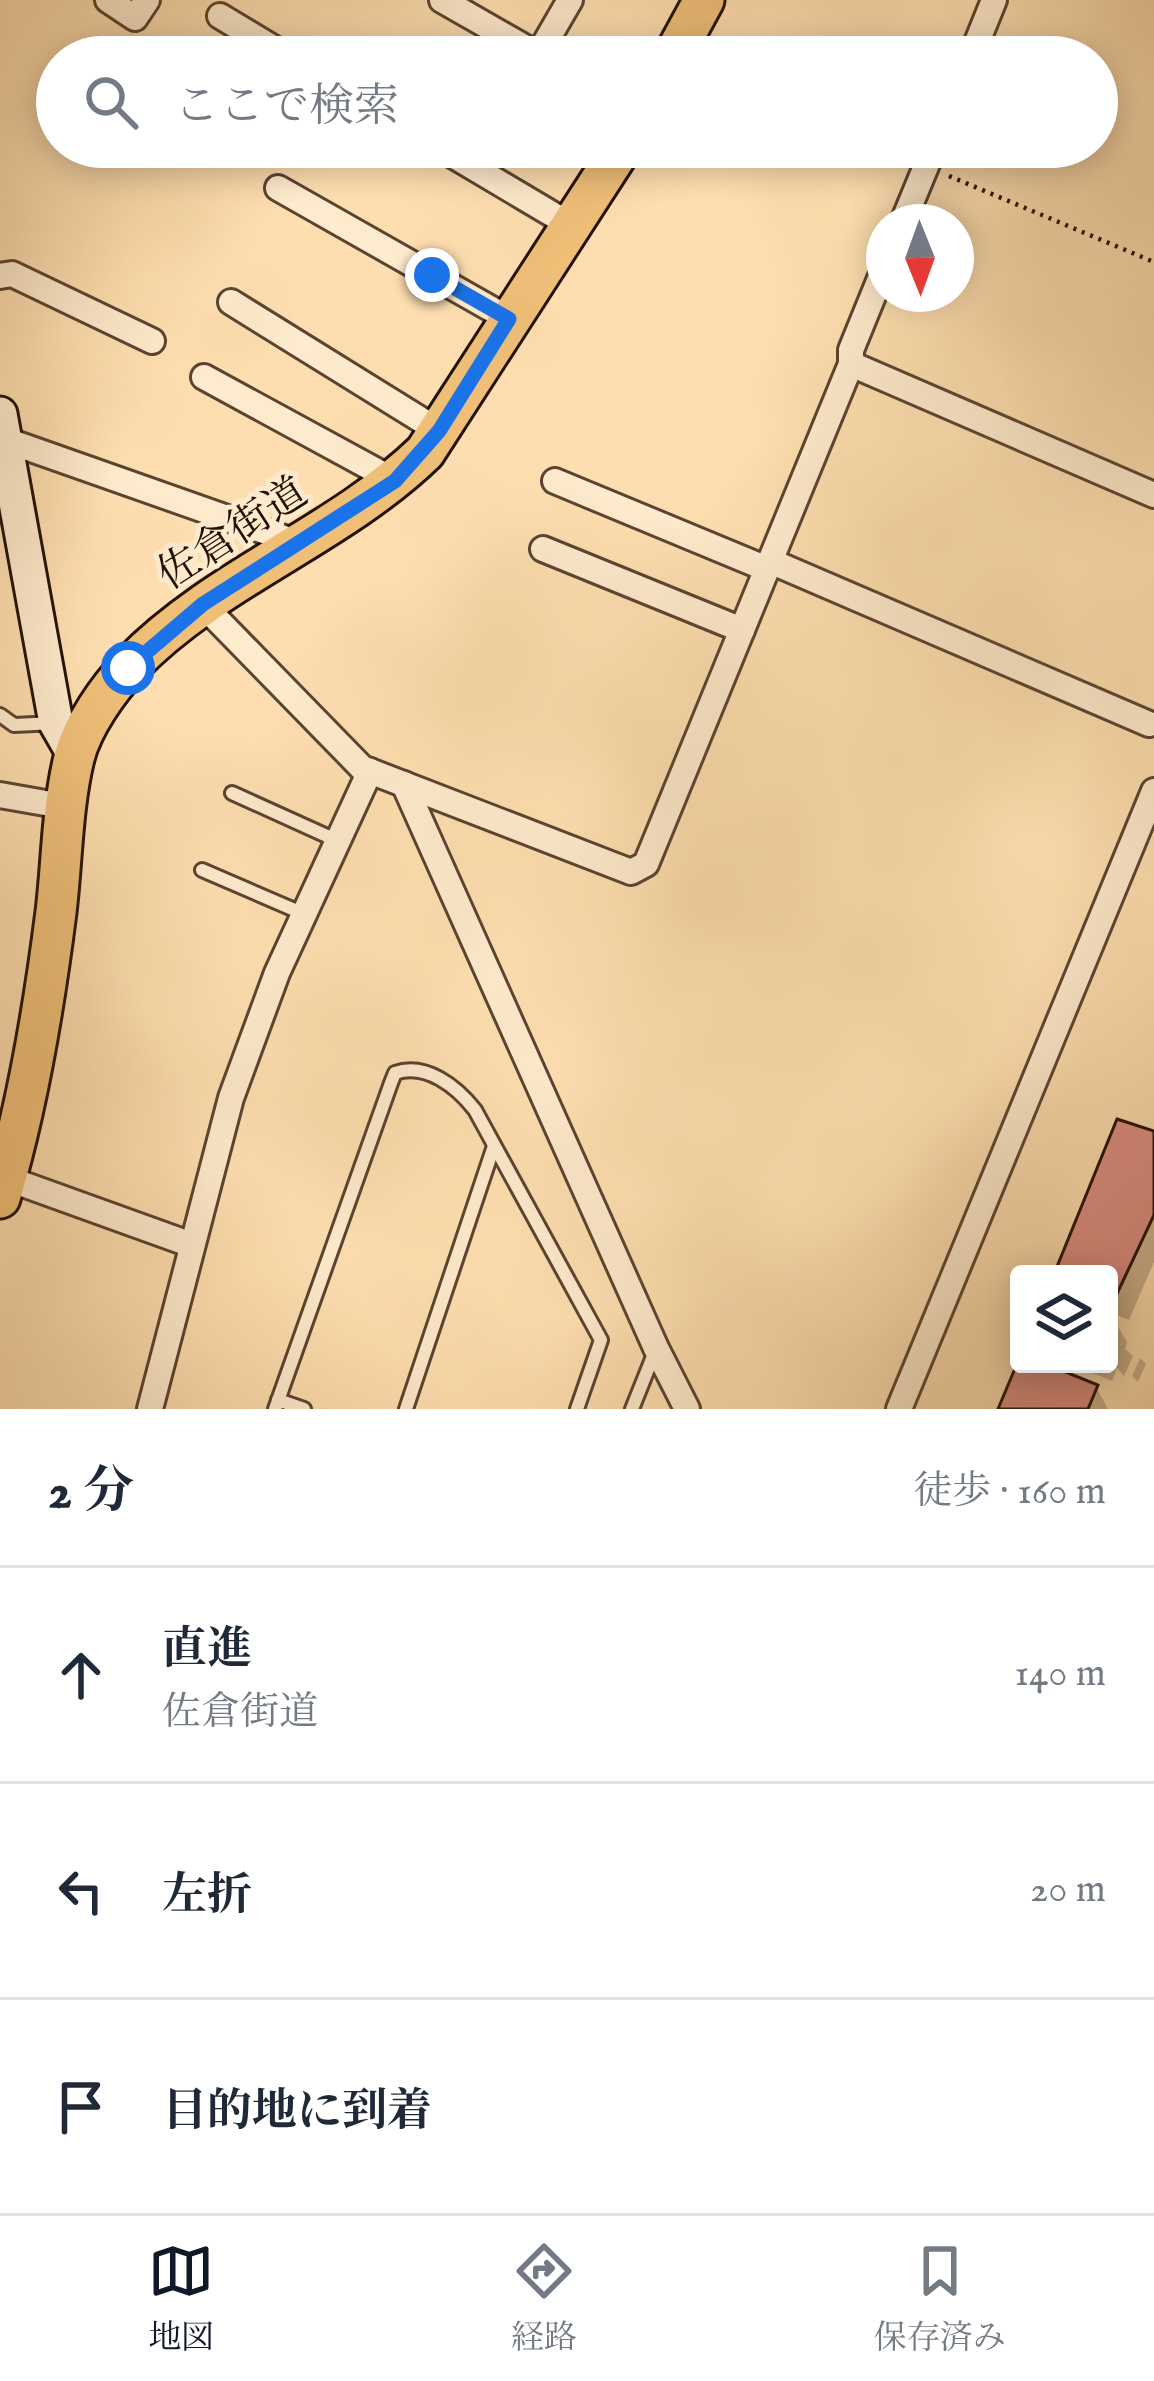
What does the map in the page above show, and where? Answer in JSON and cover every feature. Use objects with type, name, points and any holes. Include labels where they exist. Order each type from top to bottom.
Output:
[{"type":"main road","points":[[684,36],[704,0]]},
{"type":"main road","name":"佐倉街道","points":[[3,1188],[33,1050],[68,807],[65,740],[95,712],[128,668],[203,604],[395,481],[439,431],[609,168]]},
{"type":"street","points":[[108,0],[135,18],[147,0]]},
{"type":"street","points":[[442,0],[504,36]]},
{"type":"street","points":[[549,36],[570,0]]},
{"type":"street","points":[[979,36],[994,0]]},
{"type":"street","points":[[220,16],[253,36]]},
{"type":"street","points":[[474,168],[572,226]]},
{"type":"street","points":[[910,204],[925,168]]},
{"type":"street","points":[[278,188],[509,319]]},
{"type":"street","points":[[0,276],[13,274],[152,341]]},
{"type":"street","points":[[231,302],[439,431]]},
{"type":"street","points":[[203,604],[362,768],[631,872],[646,864],[851,364],[851,350],[866,312]]},
{"type":"street","points":[[851,364],[1154,495]]},
{"type":"street","points":[[205,377],[395,481]]},
{"type":"street","points":[[1,430],[298,544]]},
{"type":"street","points":[[1,430],[65,740]]},
{"type":"street","points":[[555,481],[1149,724]]},
{"type":"street","points":[[544,549],[742,630]]},
{"type":"street","points":[[150,1409],[231,1098],[278,973],[370,771]]},
{"type":"street","points":[[404,784],[687,1409]]},
{"type":"street","points":[[899,1409],[1154,791]]},
{"type":"street","points":[[0,795],[68,807]]},
{"type":"street","points":[[3,1188],[192,1245]]},
{"type":"lane","points":[[0,715],[65,740]]},
{"type":"lane","points":[[232,793],[338,841]]},
{"type":"lane","points":[[202,870],[304,914]]},
{"type":"lane","points":[[304,1409],[276,1404],[395,1072],[405,1069],[445,1080],[476,1110],[601,1340],[577,1409]]},
{"type":"lane","points":[[406,1409],[494,1146]]},
{"type":"lane","points":[[632,1409],[656,1348]]},
{"type":"path","points":[[953,168],[1154,262]]},
{"type":"building","points":[[1117,1119],[1154,1131],[1154,1215],[1118,1292],[1118,1265],[1058,1265]]},
{"type":"building","points":[[1013,1373],[1068,1373],[1098,1385],[1088,1409],[998,1409]]},
{"type":"route","points":[[128,668],[203,604],[361,505],[424,452],[509,319],[432,275]]}]
